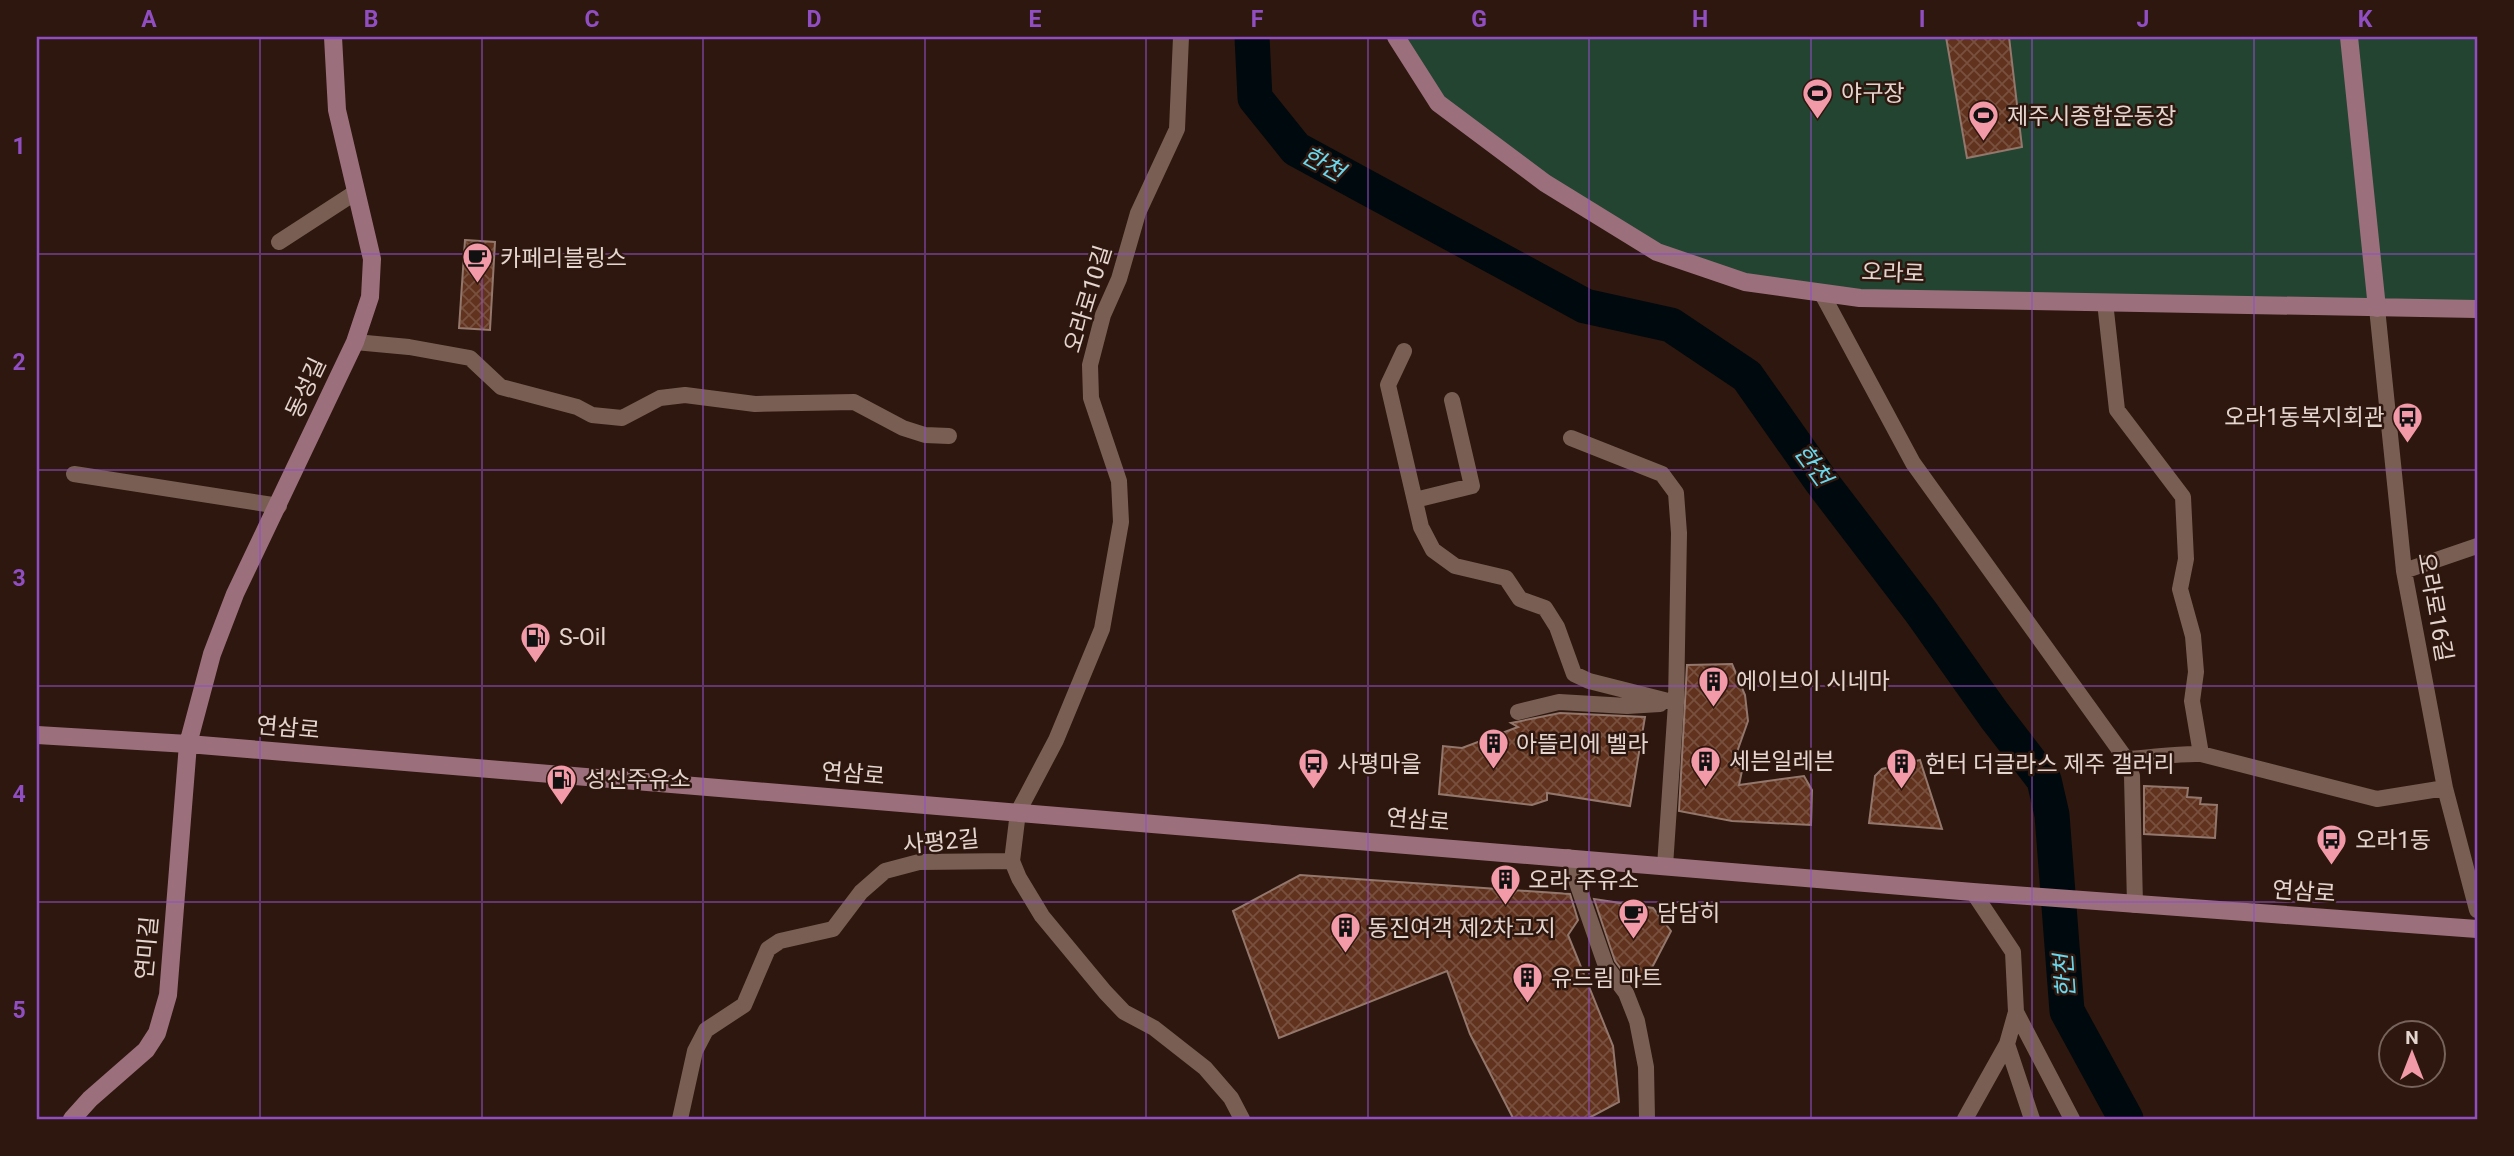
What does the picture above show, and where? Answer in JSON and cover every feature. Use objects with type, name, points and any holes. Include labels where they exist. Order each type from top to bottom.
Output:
[{"type":"street","name":"동성길","points":[[188,744],[212,654],[235,594],[355,342],[370,297],[372,259],[337,110],[332,37]]},
{"type":"street","name":"오라로10길","points":[[1018,812],[1056,740],[1102,629],[1121,522],[1119,481],[1091,398],[1090,365],[1103,316],[1119,279],[1138,214],[1177,130],[1181,37]]},
{"type":"street","name":"오라로","points":[[1396,37],[1438,103],[1545,183],[1657,252],[1745,282],[1860,298],[2477,309]]},
{"type":"street","points":[[2349,37],[2377,308]]},
{"type":"street","points":[[279,242],[356,192]]},
{"type":"street","points":[[1821,292],[1913,463],[2126,759],[2132,776],[2131,904]]},
{"type":"street","points":[[2105,302],[2117,410],[2183,497],[2186,559],[2180,589],[2193,636],[2196,672],[2192,701],[2201,754]]},
{"type":"street","name":"오라로16길","points":[[2377,308],[2404,570],[2445,788],[2477,910]]},
{"type":"street","points":[[355,342],[409,347],[470,358],[501,387],[577,407],[592,415],[622,418],[660,398],[685,395],[755,404],[854,402],[904,428],[925,435],[949,436]]},
{"type":"street","points":[[1404,351],[1388,385],[1421,527],[1433,550],[1455,566],[1506,578],[1520,599],[1545,608],[1556,627],[1574,674],[1589,681],[1676,703]]},
{"type":"street","points":[[1415,500],[1472,486],[1452,400]]},
{"type":"street","points":[[1571,438],[1662,474],[1676,493],[1679,533],[1676,703],[1665,866]]},
{"type":"street","points":[[74,474],[279,506]]},
{"type":"street","points":[[2404,570],[2477,546]]},
{"type":"street","points":[[1518,712],[1559,702],[1627,706],[1676,703]]},
{"type":"street","name":"연삼로","points":[[37,735],[188,744],[1973,892],[2477,929]]},
{"type":"street","name":"연미길","points":[[72,1119],[90,1099],[146,1050],[157,1033],[167,995],[188,744]]},
{"type":"street","points":[[2126,759],[2175,753],[2201,754],[2376,799],[2445,788]]},
{"type":"street","points":[[1018,812],[1012,861],[1042,916],[1124,1012],[1154,1028],[1205,1068],[1231,1098],[1242,1119]]},
{"type":"street","points":[[1568,857],[1606,966],[1626,993],[1637,1021],[1646,1067],[1647,1119]]},
{"type":"street","name":"사평2길","points":[[680,1119],[695,1051],[706,1030],[744,1005],[768,950],[780,941],[832,929],[861,892],[885,871],[919,862],[1012,861]]},
{"type":"street","points":[[1965,1119],[2007,1044],[2015,1012],[2013,952],[1973,892]]},
{"type":"street","points":[[2015,1012],[2072,1119]]},
{"type":"street","points":[[2007,1044],[2032,1119]]},
{"type":"green space","name":"제주시종합운동장","points":[[1396,37],[2477,37],[2477,305],[1843,296],[1745,282],[1657,252],[1438,103]]},
{"type":"building","points":[[1946,37],[2009,37],[2022,147],[1967,158]]},
{"type":"building","name":"카페리블링스","points":[[465,240],[495,242],[490,330],[459,328]]},
{"type":"building","points":[[1732,664],[1745,695],[1748,721],[1732,766],[1743,766],[1739,785],[1804,776],[1812,790],[1811,825],[1732,821],[1679,811],[1687,665]]},
{"type":"building","points":[[1560,713],[1645,717],[1630,806],[1547,793],[1547,800],[1532,805],[1439,794],[1443,746],[1462,748],[1518,727],[1511,723]]},
{"type":"building","name":"헌터 더글라스 제주 갤러리","points":[[1920,760],[1942,829],[1869,823],[1875,776],[1882,769]]},
{"type":"building","points":[[2144,786],[2188,788],[2187,797],[2201,798],[2200,804],[2217,805],[2215,838],[2144,834]]},
{"type":"building","points":[[1300,875],[1570,894],[1578,920],[1568,935],[1613,1046],[1619,1102],[1587,1119],[1513,1118],[1470,1034],[1447,971],[1279,1038],[1233,911]]},
{"type":"building","name":"담담히","points":[[1594,899],[1653,908],[1671,931],[1646,979],[1629,980],[1615,961]]},
{"type":"waterway","name":"한천","points":[[1252,37],[1255,98],[1296,149],[1585,306],[1671,325],[1747,376],[1821,481],[2044,780],[2052,815],[2067,1011],[2126,1119]]},
{"type":"place","name":"야구장","points":[[1818,120]]},
{"type":"place","name":"제주시종합운동장","points":[[1984,143]]},
{"type":"place","name":"카페리블링스","points":[[477,285]]},
{"type":"place","name":"오라1동복지회관","points":[[2408,444]]},
{"type":"place","name":"S-Oil","points":[[536,664]]},
{"type":"place","name":"에이브이 시네마","points":[[1713,708]]},
{"type":"place","name":"아뜰리에 벨라","points":[[1493,771]]},
{"type":"place","name":"세븐일레븐","points":[[1706,788]]},
{"type":"place","name":"사평마을","points":[[1314,791]]},
{"type":"place","name":"헌터 더글라스 제주 갤러리","points":[[1902,791]]},
{"type":"place","name":"성신주유소","points":[[562,806]]},
{"type":"place","name":"오라1동","points":[[2332,867]]},
{"type":"place","name":"오라 주유소","points":[[1505,907]]},
{"type":"place","name":"담담히","points":[[1634,940]]},
{"type":"place","name":"동진여객 제2차고지","points":[[1345,955]]},
{"type":"place","name":"유드림 마트","points":[[1528,1005]]}]
